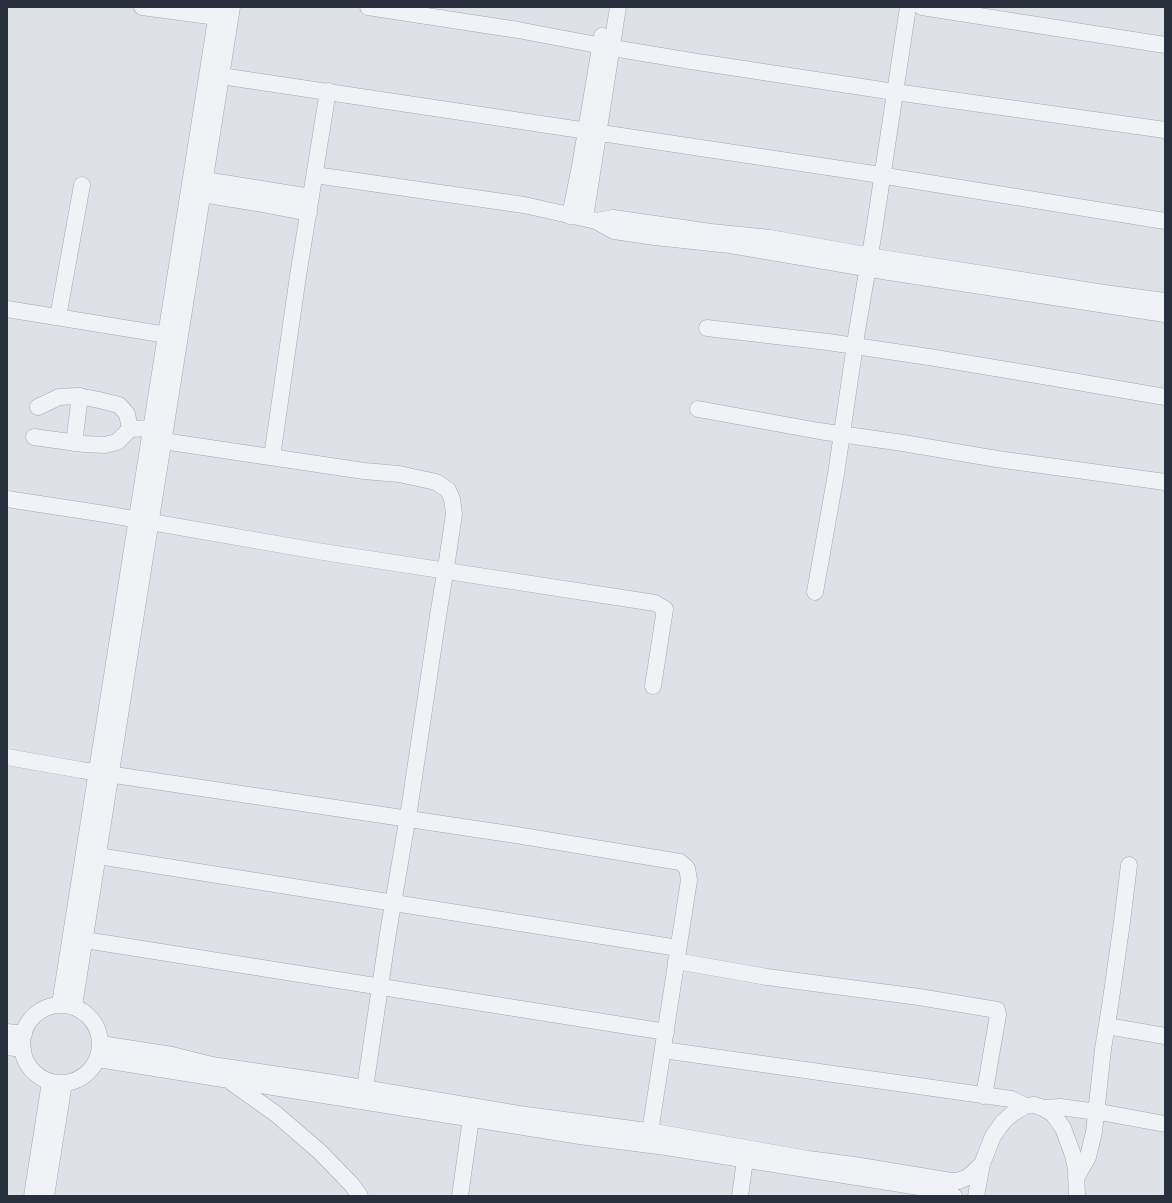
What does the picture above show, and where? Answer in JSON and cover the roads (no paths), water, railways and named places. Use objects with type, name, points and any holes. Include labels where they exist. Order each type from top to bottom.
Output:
[{"type":"street","points":[[67,1005],[144,521],[152,428],[218,12],[142,7]]},
{"type":"street","points":[[144,521],[163,441],[232,7]]},
{"type":"street","points":[[368,7],[518,30],[606,47],[895,92],[1165,130]]},
{"type":"street","points":[[606,47],[607,7]]},
{"type":"street","points":[[584,218],[592,132],[606,47],[618,7]]},
{"type":"street","points":[[815,592],[842,434],[908,7]]},
{"type":"street","points":[[922,7],[1165,45]]},
{"type":"street","points":[[221,76],[883,175],[1165,221]]},
{"type":"street","points":[[272,457],[298,276],[328,91]]},
{"type":"street","points":[[315,175],[524,205],[584,218],[614,231],[655,238],[869,262],[1165,301]]},
{"type":"street","points":[[58,317],[82,185]]},
{"type":"street","points":[[204,187],[310,205]]},
{"type":"street","points":[[869,262],[1165,314]]},
{"type":"street","points":[[7,309],[167,335]]},
{"type":"street","points":[[707,328],[855,346],[1037,374],[1165,397]]},
{"type":"street","points":[[38,407],[59,396],[80,396],[119,405],[127,414],[130,429]]},
{"type":"street","points":[[74,443],[80,396]]},
{"type":"street","points":[[698,409],[997,459],[1165,482]]},
{"type":"street","points":[[34,437],[74,443],[105,445],[117,442],[130,429],[152,428]]},
{"type":"street","points":[[163,441],[364,471],[399,474],[436,482],[448,490],[452,498],[454,514],[446,571],[407,819],[392,903],[364,1088]]},
{"type":"street","points":[[7,500],[144,521],[317,552],[655,603],[665,609],[653,686]]},
{"type":"street","points":[[7,756],[104,773],[680,862],[687,868],[689,880],[650,1132]]},
{"type":"street","points":[[67,1005],[84,940],[98,856],[104,773]]},
{"type":"street","points":[[98,856],[392,903],[677,955],[767,977],[919,997],[997,1010],[998,1015],[984,1096]]},
{"type":"street","points":[[1076,1178],[1088,1157],[1094,1132],[1103,1049],[1129,865]]},
{"type":"street","points":[[84,940],[666,1032]]},
{"type":"street","points":[[7,1032],[18,1044],[24,1061],[37,1077],[57,1082],[76,1081],[92,1068],[100,1051],[96,1028],[88,1015],[67,1005],[44,1008],[29,1021],[18,1044]]},
{"type":"street","points":[[1107,1026],[1165,1036]]},
{"type":"street","points":[[663,1050],[1011,1099],[1025,1106]]},
{"type":"street","points":[[100,1051],[172,1055],[212,1065],[364,1088],[512,1113],[650,1132],[951,1181],[958,1181],[968,1177],[982,1164]]},
{"type":"street","points":[[100,1051],[228,1079],[580,1136],[666,1147],[926,1188],[954,1196]]},
{"type":"street","points":[[212,1065],[228,1079],[276,1114],[320,1152],[352,1185],[360,1196]]},
{"type":"street","points":[[32,1196],[57,1082]]},
{"type":"street","points":[[46,1196],[57,1082]]},
{"type":"street","points":[[976,1196],[982,1164],[993,1136],[1003,1122],[1013,1113],[1025,1106],[1035,1105],[1053,1114],[1063,1128],[1073,1155],[1076,1169],[1077,1196]]},
{"type":"street","points":[[1043,1108],[1060,1107],[1165,1124]]},
{"type":"street","points":[[460,1196],[471,1118]]},
{"type":"street","points":[[740,1196],[745,1160]]}]
